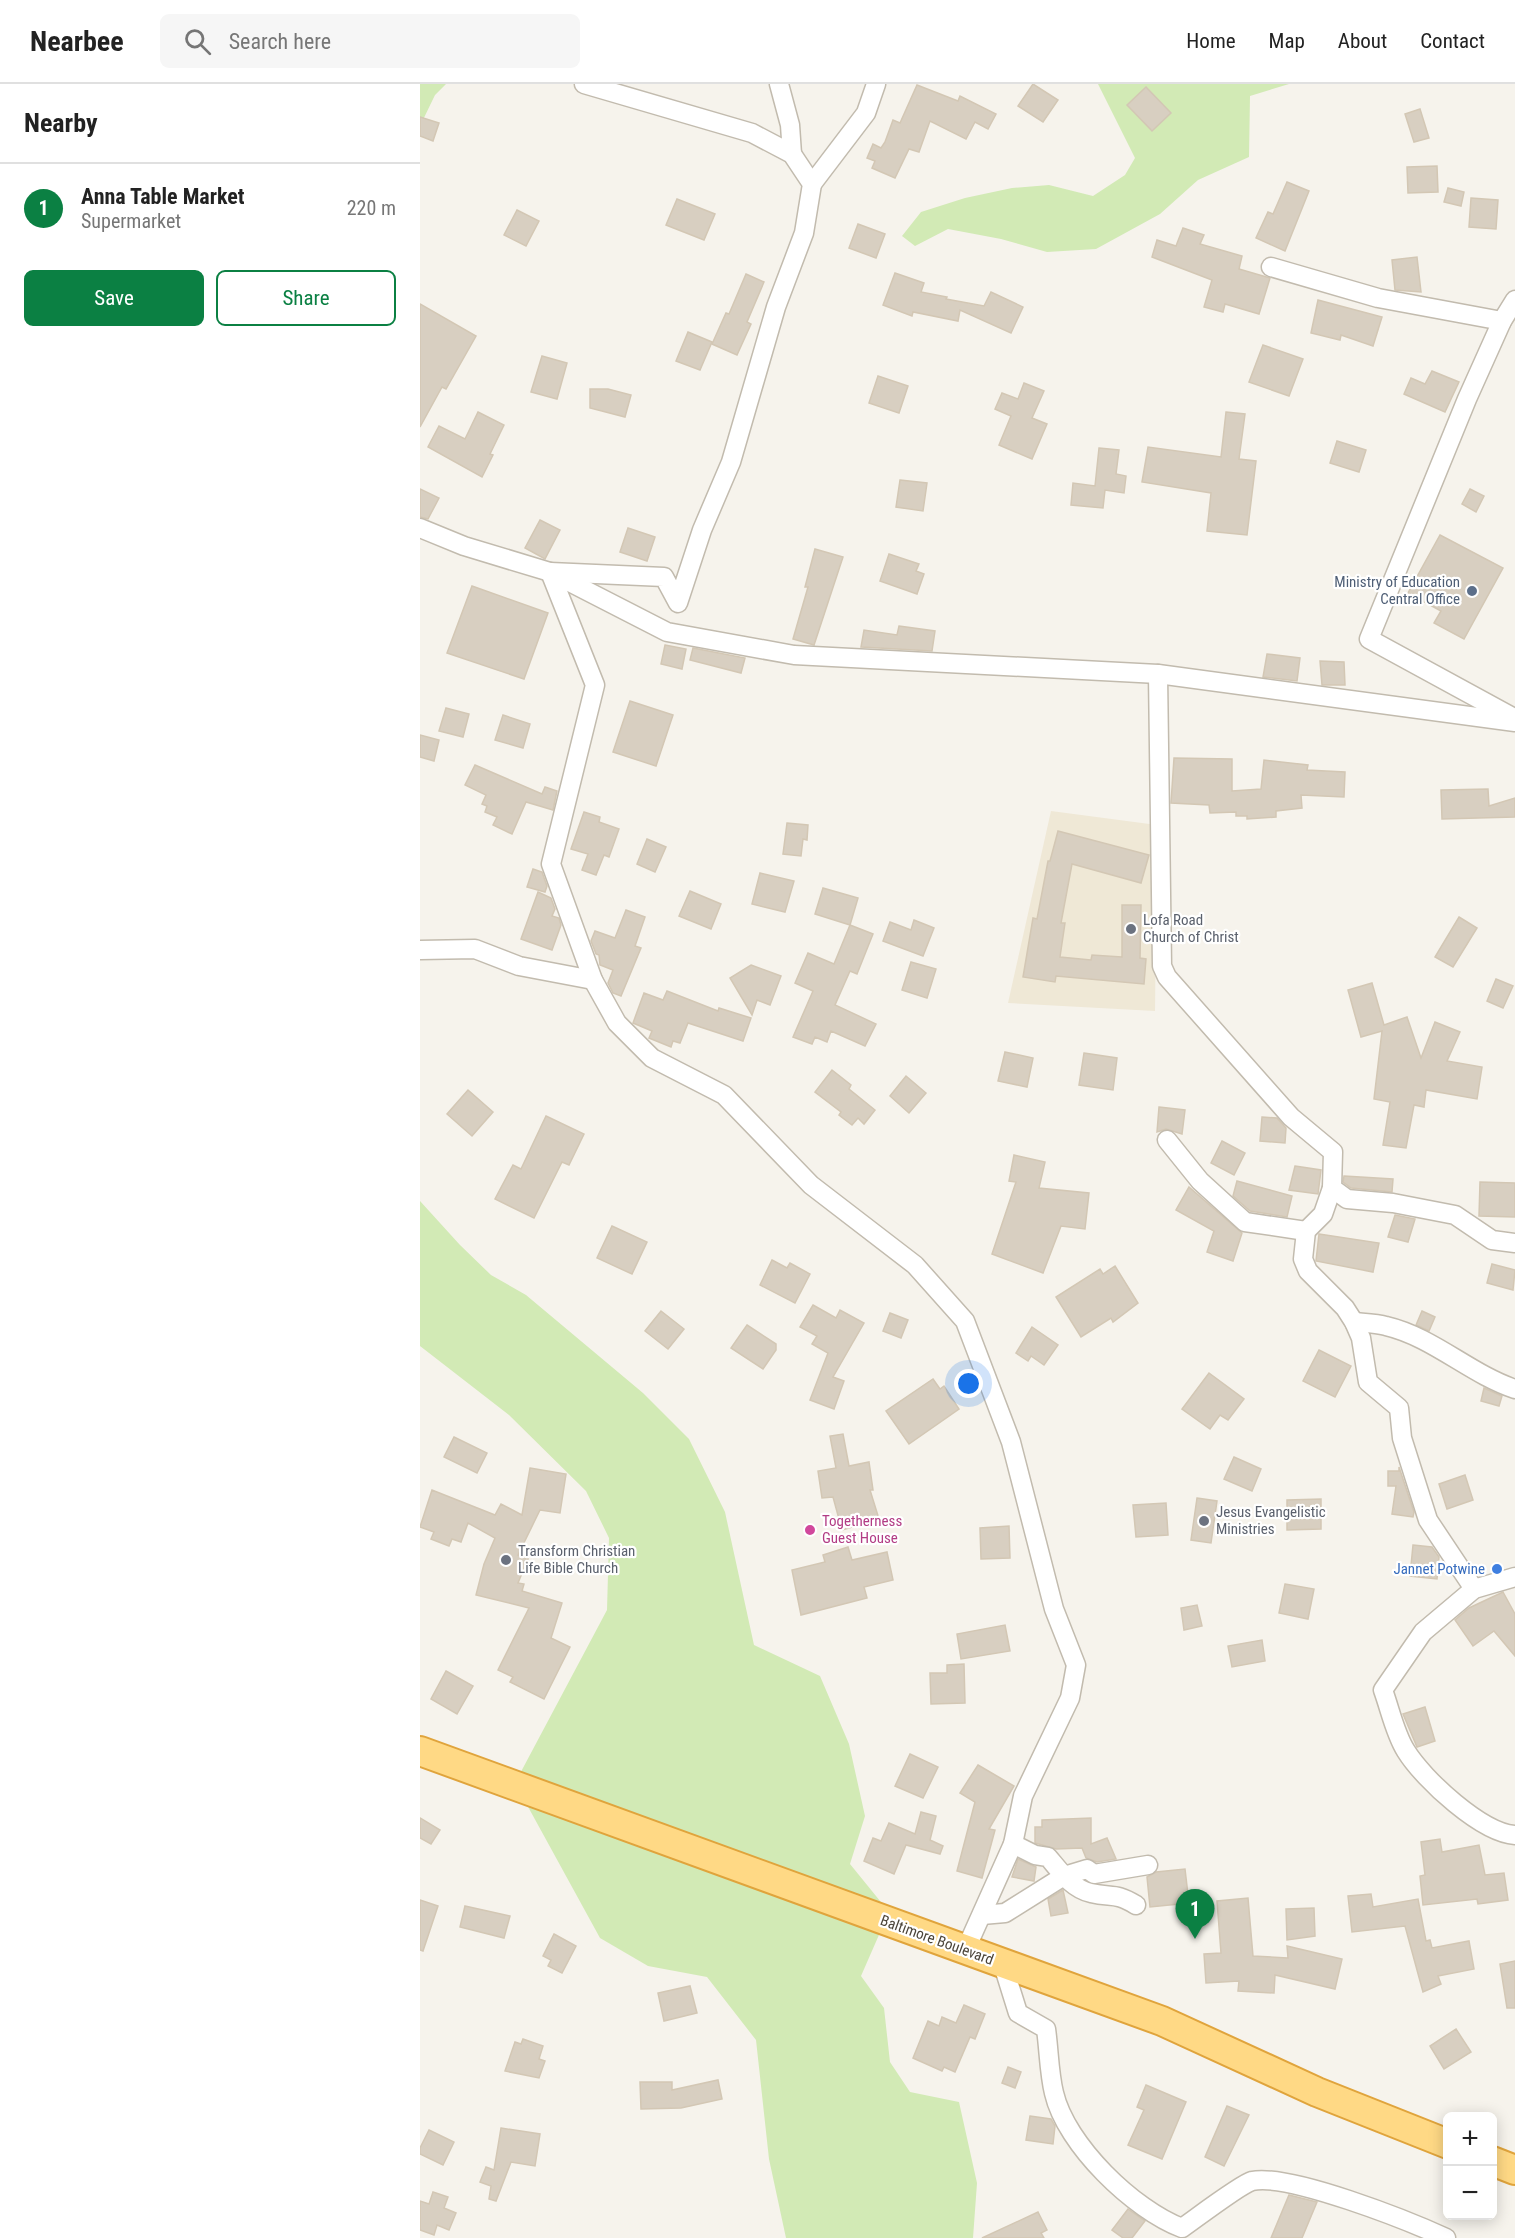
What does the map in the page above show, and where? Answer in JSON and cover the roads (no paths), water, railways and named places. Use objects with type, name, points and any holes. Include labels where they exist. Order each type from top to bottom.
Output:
[{"type":"highway","name":"Baltimore Boulevard","points":[[420,1751],[1162,2021],[1317,2092],[1443,2142]]},
{"type":"highway","points":[[1497,2163],[1515,2170]]},
{"type":"street","points":[[584,84],[753,133],[792,154],[812,184]]},
{"type":"street","points":[[779,84],[790,124],[792,154]]},
{"type":"street","points":[[550,572],[664,577],[678,603],[702,530],[731,462],[776,307],[804,233],[812,184],[866,113],[876,84]]},
{"type":"street","points":[[1271,267],[1378,298],[1502,321]]},
{"type":"street","points":[[1515,300],[1502,321],[1467,399],[1369,639],[1515,720]]},
{"type":"street","points":[[420,528],[464,546],[550,572],[667,632],[794,655],[1158,674],[1515,720]]},
{"type":"street","points":[[550,572],[595,685],[552,864],[593,980],[617,1023],[652,1058],[724,1095],[811,1185],[915,1265],[965,1321],[1011,1442],[1054,1609],[1076,1665],[1070,1698],[1023,1796],[1013,1844],[965,1951]]},
{"type":"street","points":[[1158,674],[1162,966],[1167,977],[1291,1118],[1333,1152],[1332,1188],[1323,1214],[1306,1231],[1303,1259],[1308,1271],[1345,1308],[1354,1322],[1361,1338],[1368,1382],[1400,1408],[1402,1438],[1428,1520],[1474,1589]]},
{"type":"street","points":[[420,950],[475,949],[519,966],[593,980]]},
{"type":"street","points":[[1167,1140],[1200,1181],[1245,1222],[1306,1231]]},
{"type":"street","points":[[1332,1188],[1347,1198],[1393,1203],[1455,1215],[1492,1240],[1515,1243]]},
{"type":"street","points":[[1354,1322],[1387,1326],[1430,1345],[1497,1383],[1515,1389]]},
{"type":"street","points":[[1515,1577],[1474,1589],[1423,1632],[1383,1690],[1406,1750],[1442,1794],[1502,1834],[1515,1836]]},
{"type":"street","points":[[1013,1844],[1035,1855],[1048,1857],[1064,1876],[1090,1893],[1118,1894],[1136,1905]]},
{"type":"street","points":[[982,1915],[1005,1912],[1064,1876],[1087,1869],[1094,1874],[1148,1865]]},
{"type":"street","points":[[1003,1965],[1018,2013],[1046,2029],[1054,2095],[1072,2133],[1107,2176],[1163,2220],[1182,2228],[1251,2181],[1294,2184],[1347,2200],[1446,2238]]},
{"type":"place","name":"Ministry of Education Central Office","points":[[1472,591]]},
{"type":"place","name":"Lofa Road Church of Christ","points":[[1131,929]]},
{"type":"place","name":"Jesus Evangelistic Ministries","points":[[1204,1521]]},
{"type":"place","name":"Togetherness Guest House","points":[[810,1530]]},
{"type":"place","name":"Transform Christian Life Bible Church","points":[[506,1560]]},
{"type":"place","name":"Jannet Potwine","points":[[1497,1569]]},
{"type":"place","name":"Anna Table Market","points":[[1195,1939]]}]
